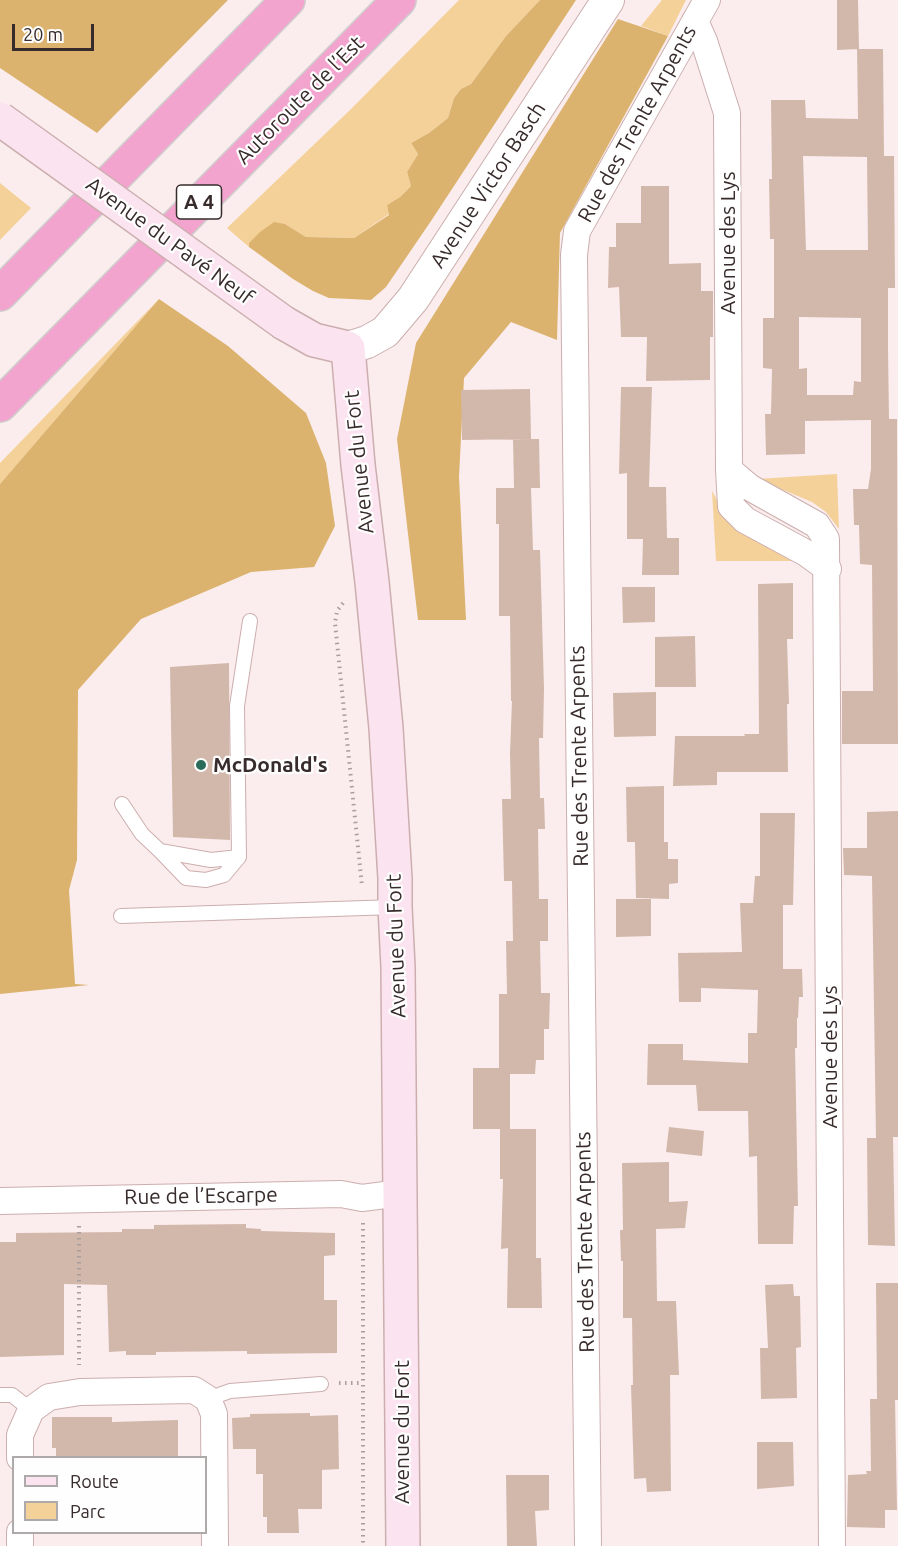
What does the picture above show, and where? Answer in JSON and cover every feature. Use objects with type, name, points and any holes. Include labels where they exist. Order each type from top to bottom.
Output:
[{"type":"highway","points":[[0,294],[288,0]]},
{"type":"highway","name":"Autoroute de l’Est","points":[[0,405],[399,0]]},
{"type":"main road","name":"Avenue du Pavé Neuf","points":[[0,118],[284,323],[314,340],[348,348]]},
{"type":"main road","name":"Avenue du Fort","points":[[348,348],[386,728],[395,879],[398,967],[403,1546]]},
{"type":"street","name":"Avenue Victor Basch","points":[[348,348],[367,342],[385,332],[413,299],[609,0]]},
{"type":"street","name":"Avenue des Lys","points":[[701,10],[704,41],[727,113],[731,506],[745,520],[806,553],[828,569],[832,1546]]},
{"type":"street","name":"Rue des Trente Arpents","points":[[588,1546],[574,255],[577,231],[701,10]]},
{"type":"street","name":"Rue de l’Escarpe","points":[[0,1201],[341,1194],[362,1198],[400,1193]]},
{"type":"street","points":[[20,1456],[20,1435],[31,1410],[49,1397],[80,1392],[194,1390],[208,1399],[214,1414],[215,1546]]},
{"type":"lane","points":[[122,804],[142,834],[186,878],[206,880],[224,875],[239,857],[237,706],[250,621]]},
{"type":"lane","points":[[160,851],[211,860],[239,857]]},
{"type":"lane","points":[[121,916],[395,907]]},
{"type":"lane","points":[[208,1399],[230,1391],[321,1384]]},
{"type":"lane","points":[[0,1395],[12,1395],[31,1410]]},
{"type":"path","points":[[79,1198],[80,1392]]},
{"type":"path","points":[[363,1214],[363,1546]]},
{"type":"green space","points":[[459,0],[540,0],[506,36],[471,84],[461,89],[454,98],[448,118],[411,143],[418,154],[407,172],[411,186],[387,205],[389,214],[354,238],[306,237],[285,224],[250,243],[249,247],[227,228],[351,109]]},
{"type":"green space","points":[[662,0],[686,0],[668,36],[641,26]]},
{"type":"green space","points":[[0,183],[31,208],[0,240]]},
{"type":"green space","points":[[159,299],[0,484],[0,463]]},
{"type":"green space","points":[[837,474],[839,529],[826,512],[812,502],[757,479]]},
{"type":"green space","points":[[712,491],[726,516],[794,561],[716,561]]},
{"type":"shaded area","points":[[0,0],[228,0],[97,133],[0,68]]},
{"type":"shaded area","points":[[540,0],[576,0],[386,287],[371,300],[329,298],[293,279],[249,247],[249,243],[260,232],[274,222],[285,224],[306,237],[354,238],[389,215],[387,205],[411,186],[407,172],[418,154],[411,143],[448,118],[454,98],[461,89],[471,84],[506,36]]},
{"type":"shaded area","points":[[618,19],[668,36],[560,233],[557,340],[511,322],[464,378],[459,477],[466,620],[418,620],[397,439],[416,343]]},
{"type":"shaded area","points":[[159,299],[228,346],[306,413],[326,463],[335,526],[314,567],[251,572],[141,619],[78,690],[77,860],[69,890],[75,984],[89,985],[0,994],[0,484]]},
{"type":"building","points":[[837,0],[858,0],[859,49],[837,50]]},
{"type":"building","points":[[857,49],[883,49],[884,156],[894,156],[895,288],[888,288],[888,348],[889,419],[897,419],[898,744],[842,744],[842,691],[873,691],[872,565],[860,564],[859,525],[854,525],[853,489],[868,489],[871,469],[871,420],[805,421],[805,454],[766,455],[765,414],[771,414],[772,369],[763,368],[763,318],[774,318],[774,239],[770,239],[769,179],[772,179],[771,100],[805,100],[806,118],[858,119]],"holes":[[[803,156],[867,157],[868,250],[806,250]],[[799,317],[861,318],[861,382],[854,381],[853,395],[807,395],[807,368],[799,369]]]},
{"type":"building","points":[[641,186],[669,186],[669,264],[701,263],[701,291],[713,291],[710,380],[646,381],[647,337],[621,337],[619,287],[608,288],[609,247],[616,247],[616,223],[641,223]]},
{"type":"building","points":[[621,387],[652,387],[649,487],[666,487],[667,538],[679,538],[679,575],[642,575],[643,539],[627,539],[627,473],[619,474]]},
{"type":"building","points":[[530,389],[531,439],[462,440],[461,390]]},
{"type":"building","points":[[513,439],[539,439],[540,488],[531,488],[533,550],[540,550],[544,688],[543,738],[539,738],[540,798],[544,798],[545,829],[538,829],[539,899],[548,899],[548,941],[540,941],[541,993],[550,993],[549,1029],[544,1029],[544,1060],[536,1060],[535,1074],[510,1074],[510,1129],[536,1129],[536,1258],[541,1258],[542,1308],[507,1308],[508,1248],[501,1249],[503,1179],[500,1179],[500,1129],[473,1129],[473,1068],[499,1068],[499,994],[507,994],[506,941],[513,941],[512,881],[504,881],[502,799],[511,799],[510,616],[499,616],[499,524],[496,524],[496,488],[514,488]]},
{"type":"building","points":[[793,583],[793,639],[787,639],[788,772],[717,772],[717,785],[673,786],[675,736],[759,734],[758,584]]},
{"type":"building","points":[[622,587],[655,587],[655,622],[623,623]]},
{"type":"building","points":[[695,636],[696,687],[655,687],[655,637]]},
{"type":"building","name":"McDonald's","points":[[229,663],[230,840],[173,837],[170,667]]},
{"type":"building","points":[[656,692],[656,736],[614,737],[613,693]]},
{"type":"building","points":[[664,786],[664,842],[668,842],[668,859],[678,859],[678,883],[669,884],[669,899],[636,898],[635,842],[627,842],[626,787]]},
{"type":"building","points":[[898,811],[898,1137],[893,1137],[895,1246],[868,1245],[867,1138],[876,1138],[872,876],[844,875],[843,848],[867,848],[867,812]]},
{"type":"building","points":[[760,813],[795,813],[793,905],[783,905],[783,969],[802,969],[803,997],[799,997],[797,1048],[795,1048],[798,1206],[794,1206],[793,1244],[758,1244],[757,1156],[749,1157],[748,1111],[698,1111],[696,1085],[647,1085],[648,1044],[683,1044],[683,1060],[748,1063],[748,1033],[757,1033],[758,990],[701,988],[701,1002],[679,1002],[678,953],[742,952],[740,903],[753,903],[755,876],[760,876]]},
{"type":"building","points":[[616,899],[651,899],[651,936],[616,937]]},
{"type":"building","points":[[669,1127],[704,1131],[702,1156],[666,1152]]},
{"type":"building","points":[[669,1162],[669,1202],[688,1201],[685,1228],[656,1229],[657,1301],[676,1301],[679,1375],[670,1375],[671,1491],[647,1492],[646,1478],[634,1479],[631,1385],[633,1385],[632,1318],[623,1318],[623,1261],[621,1261],[620,1230],[623,1230],[622,1163]]},
{"type":"building","points":[[246,1224],[246,1228],[261,1229],[261,1231],[335,1233],[335,1255],[324,1256],[324,1300],[337,1300],[337,1353],[247,1354],[247,1351],[156,1352],[156,1355],[126,1355],[126,1351],[109,1352],[107,1285],[64,1284],[64,1355],[0,1357],[0,1242],[16,1242],[16,1233],[122,1232],[122,1229],[154,1229],[154,1225]]},
{"type":"building","points":[[876,1283],[898,1283],[898,1400],[895,1400],[897,1510],[885,1510],[885,1528],[847,1527],[848,1475],[867,1474],[866,1471],[871,1471],[870,1399],[877,1399]]},
{"type":"building","points":[[793,1284],[794,1296],[800,1296],[801,1347],[796,1348],[797,1398],[761,1399],[760,1348],[768,1348],[765,1285]]},
{"type":"building","points":[[310,1413],[310,1416],[338,1415],[339,1469],[322,1470],[322,1509],[298,1509],[299,1533],[267,1533],[267,1517],[263,1517],[263,1474],[256,1474],[256,1449],[233,1449],[232,1418],[250,1417],[250,1414]]},
{"type":"building","points":[[52,1417],[112,1417],[112,1422],[178,1420],[178,1456],[56,1456],[56,1448],[52,1448]]},
{"type":"building","points":[[757,1442],[793,1442],[794,1486],[757,1489]]},
{"type":"building","points":[[506,1475],[549,1475],[549,1510],[535,1511],[537,1546],[507,1546]]},
{"type":"place","name":"McDonald's","points":[[201,765]]}]
